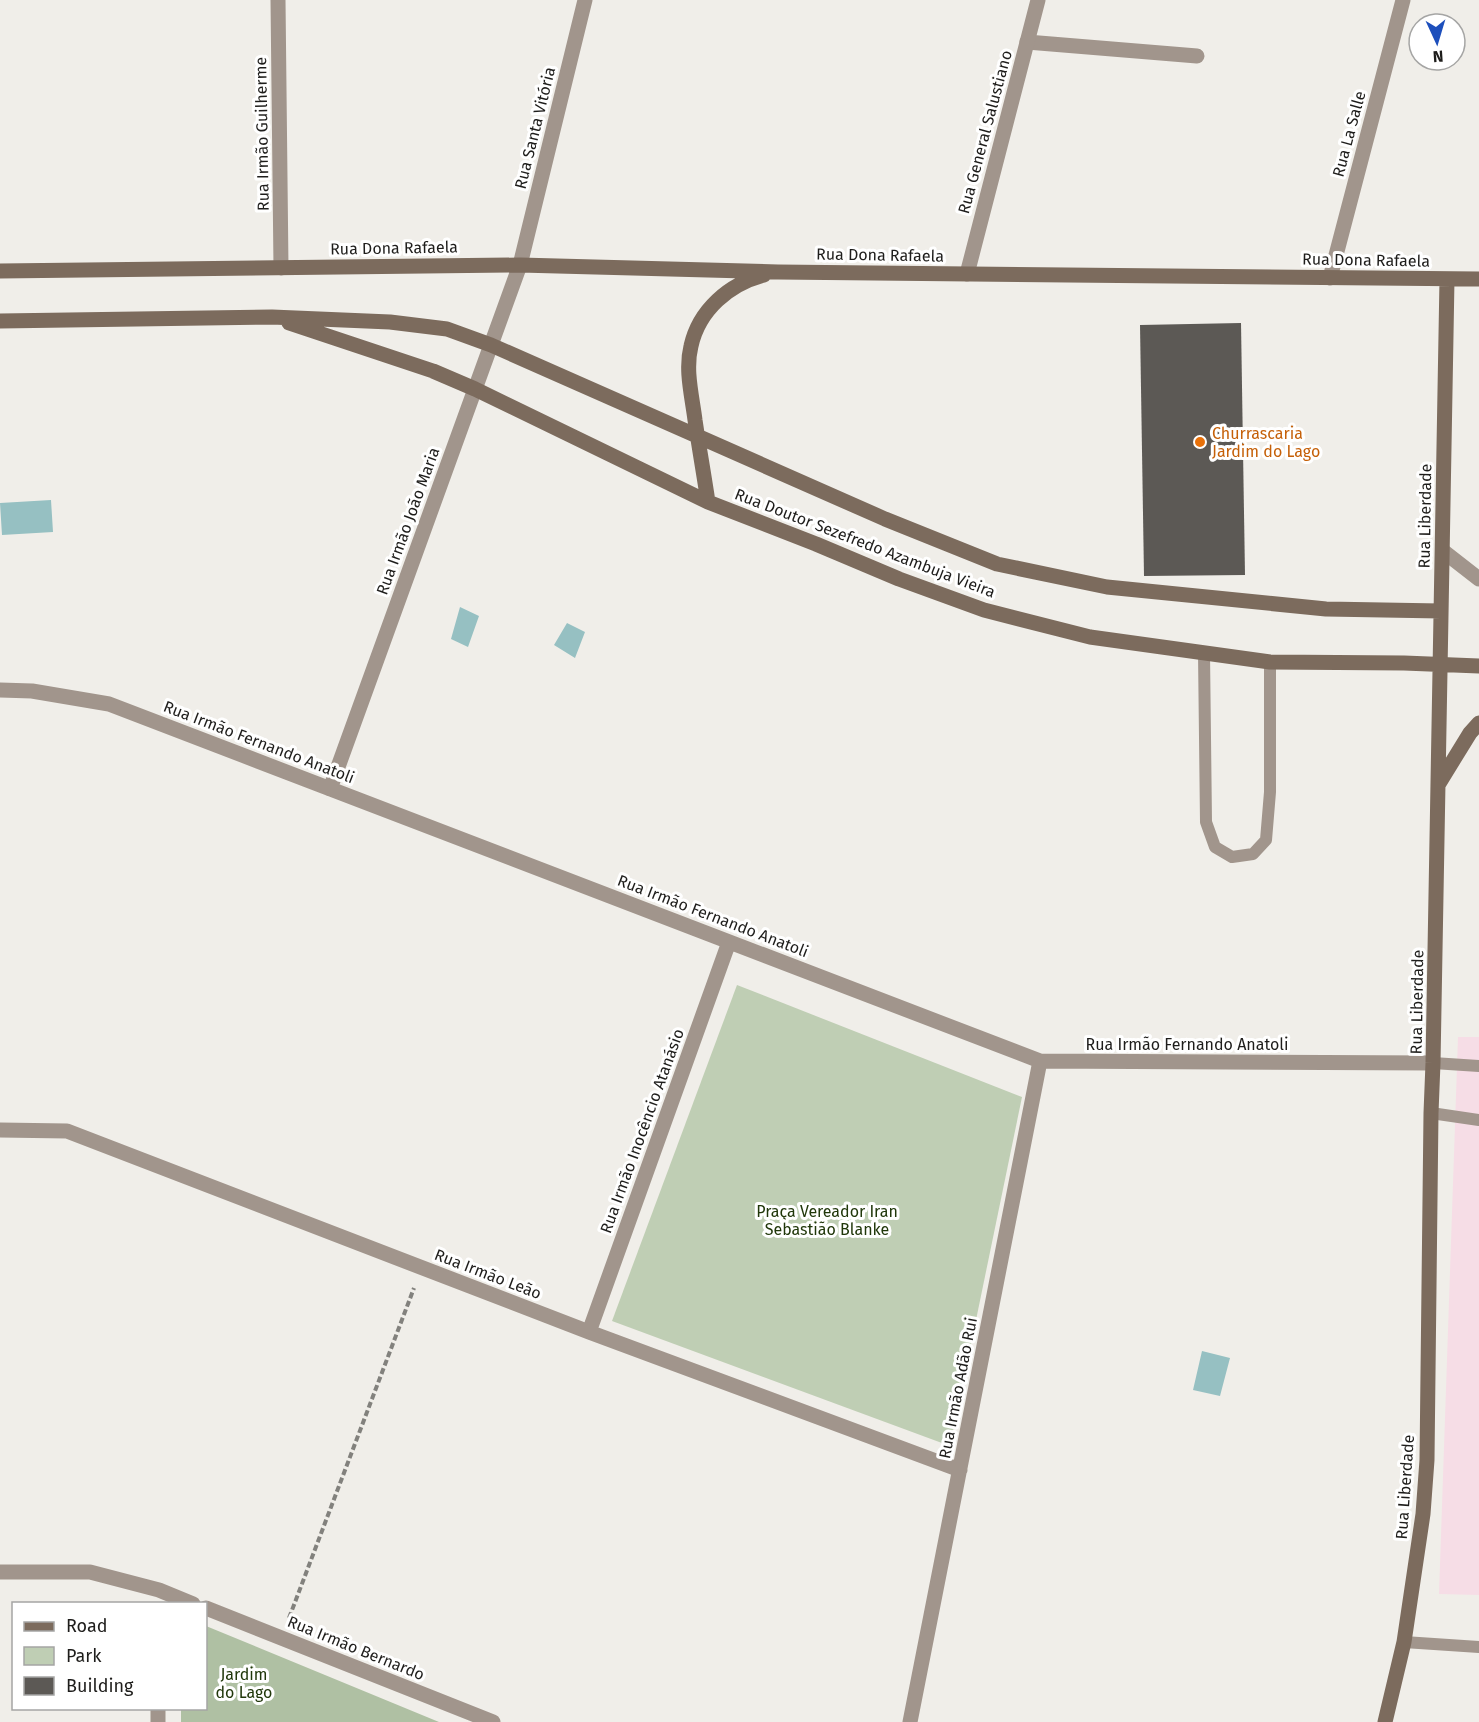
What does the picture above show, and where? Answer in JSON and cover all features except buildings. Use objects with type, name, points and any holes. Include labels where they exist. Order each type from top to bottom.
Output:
[{"type":"main road","name":"Rua Dona Rafaela","points":[[281,268],[520,265],[778,272],[1479,279]]},
{"type":"main road","points":[[0,271],[281,268]]},
{"type":"main road","points":[[708,502],[688,376],[691,346],[702,318],[722,295],[748,279],[778,272]]},
{"type":"main road","name":"Rua Liberdade","points":[[1385,1722],[1404,1642],[1423,1514],[1427,1461],[1431,1113],[1447,279]]},
{"type":"main road","name":"Rua Doutor Sezefredo Azambuja Vieira","points":[[272,317],[433,371],[475,389],[708,502],[899,579],[984,610],[1090,637],[1270,662],[1479,666]]},
{"type":"main road","name":"Rua Doutor Sezefredo Azambuja Vieira","points":[[0,321],[272,317],[390,322],[447,328],[698,435],[885,519],[997,564],[1107,587],[1326,609],[1441,611]]},
{"type":"main road","points":[[1438,785],[1470,733],[1479,723]]},
{"type":"street","name":"Rua Irmão Guilherme","points":[[278,0],[281,268]]},
{"type":"street","name":"Rua Santa Vitória","points":[[520,265],[585,0]]},
{"type":"street","name":"Rua General Salustiano","points":[[967,274],[1038,0]]},
{"type":"street","name":"Rua La Salle","points":[[1330,278],[1403,0]]},
{"type":"street","points":[[1027,42],[1197,56]]},
{"type":"street","name":"Rua Irmão João Maria","points":[[330,789],[520,265]]},
{"type":"street","points":[[1443,551],[1479,579]]},
{"type":"street","name":"Rua Irmão Fernando Anatoli","points":[[0,690],[33,691],[109,704],[1041,1061],[1433,1063]]},
{"type":"street","name":"Rua Irmão Inocêncio Atanásio","points":[[589,1332],[729,942]]},
{"type":"street","name":"Rua Irmão Adão Rui","points":[[910,1722],[1041,1061]]},
{"type":"street","name":"Rua Irmão Leão","points":[[0,1130],[67,1131],[589,1332],[960,1470]]},
{"type":"street","points":[[0,1572],[90,1572],[159,1597],[183,1602]]},
{"type":"street","name":"Rua Irmão Bernardo","points":[[207,1608],[494,1722]]},
{"type":"lane","points":[[1204,653],[1206,822],[1215,847],[1232,857],[1253,854],[1266,840],[1270,792],[1270,662]]},
{"type":"lane","points":[[1433,1063],[1479,1066]]},
{"type":"lane","points":[[1431,1113],[1479,1120]]},
{"type":"lane","points":[[1404,1642],[1479,1647]]},
{"type":"path","points":[[281,1638],[421,1268]]},
{"type":"shaded area","points":[[1458,1037],[1479,1037],[1479,1595],[1439,1594]]},
{"type":"green space","name":"Praça Vereador Iran Sebastião Blanke","points":[[737,985],[1022,1097],[950,1446],[612,1321]]},
{"type":"green space","name":"Jardim do Lago","points":[[207,1626],[439,1722],[181,1722],[181,1710],[207,1710]]},
{"type":"water","points":[[51,500],[53,532],[2,535],[0,503]]},
{"type":"water","points":[[460,607],[479,616],[468,647],[451,639]]},
{"type":"water","points":[[567,623],[585,632],[575,658],[554,645]]},
{"type":"water","points":[[1202,1351],[1230,1358],[1220,1396],[1193,1390]]},
{"type":"place","name":"Churrascaria Jardim do Lago","points":[[1200,442]]}]
